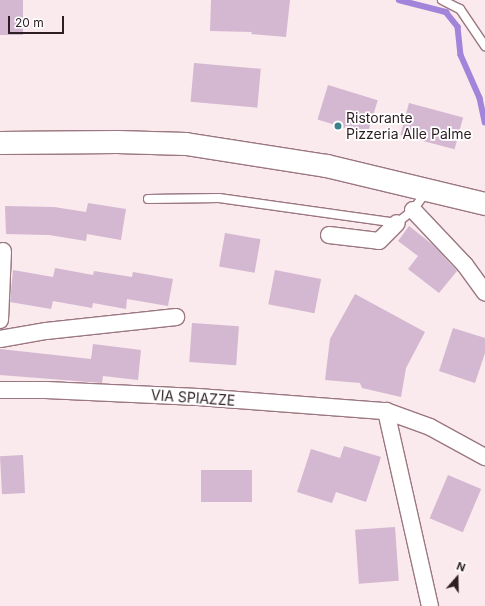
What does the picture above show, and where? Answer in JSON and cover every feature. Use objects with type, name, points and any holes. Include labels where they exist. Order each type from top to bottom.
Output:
[{"type":"main road","points":[[0,144],[117,142],[186,144],[327,166],[485,204]]},
{"type":"street","points":[[413,210],[464,265],[485,293]]},
{"type":"street","points":[[329,235],[379,241],[397,223]]},
{"type":"street","points":[[0,320],[3,251]]},
{"type":"street","points":[[0,339],[46,331],[176,317]]},
{"type":"street","name":"VIA SPIAZZE","points":[[0,390],[46,390],[198,398],[386,411],[430,427],[485,457]]},
{"type":"street","points":[[386,411],[430,606]]},
{"type":"lane","points":[[442,0],[460,9],[485,46]]},
{"type":"lane","points":[[148,199],[219,198],[397,223],[413,210],[428,190]]},
{"type":"building","points":[[0,0],[23,0],[23,35],[0,35]]},
{"type":"building","points":[[211,0],[290,0],[286,37],[251,34],[252,32],[210,31]]},
{"type":"building","points":[[194,63],[261,69],[257,108],[191,102]]},
{"type":"building","points":[[328,85],[378,100],[367,135],[317,119]]},
{"type":"building","points":[[409,103],[463,117],[455,149],[400,135]]},
{"type":"building","points":[[88,203],[126,209],[121,240],[87,234],[86,241],[49,235],[6,234],[5,206],[54,207],[86,212]]},
{"type":"building","points":[[409,226],[433,245],[457,271],[439,293],[408,269],[418,256],[398,241]]},
{"type":"building","points":[[225,233],[260,239],[255,273],[219,266]]},
{"type":"building","points":[[55,268],[93,275],[94,271],[132,277],[133,272],[173,279],[168,306],[127,299],[126,309],[93,303],[92,308],[53,301],[51,309],[10,302],[13,270],[53,277]]},
{"type":"building","points":[[275,270],[321,279],[314,313],[268,304]]},
{"type":"building","points":[[355,294],[425,332],[406,368],[401,397],[362,388],[360,383],[325,380],[330,339]]},
{"type":"building","points":[[192,323],[239,326],[236,365],[189,362]]},
{"type":"building","points":[[453,328],[485,338],[485,353],[475,383],[439,371]]},
{"type":"building","points":[[93,344],[141,350],[138,380],[103,376],[102,383],[0,375],[0,349],[91,359]]},
{"type":"building","points":[[344,446],[381,457],[366,502],[336,492],[332,503],[297,492],[311,449],[340,458]]},
{"type":"building","points":[[23,455],[25,493],[2,494],[0,456]]},
{"type":"building","points":[[201,470],[252,470],[252,502],[201,502]]},
{"type":"building","points":[[448,475],[481,489],[463,532],[430,518]]},
{"type":"building","points":[[395,527],[399,581],[359,584],[355,530]]},
{"type":"waterway","points":[[399,0],[446,12],[458,27],[461,55],[480,98],[485,122]]},
{"type":"place","name":"Ristorante Pizzeria Alle Palme","points":[[338,126]]}]
